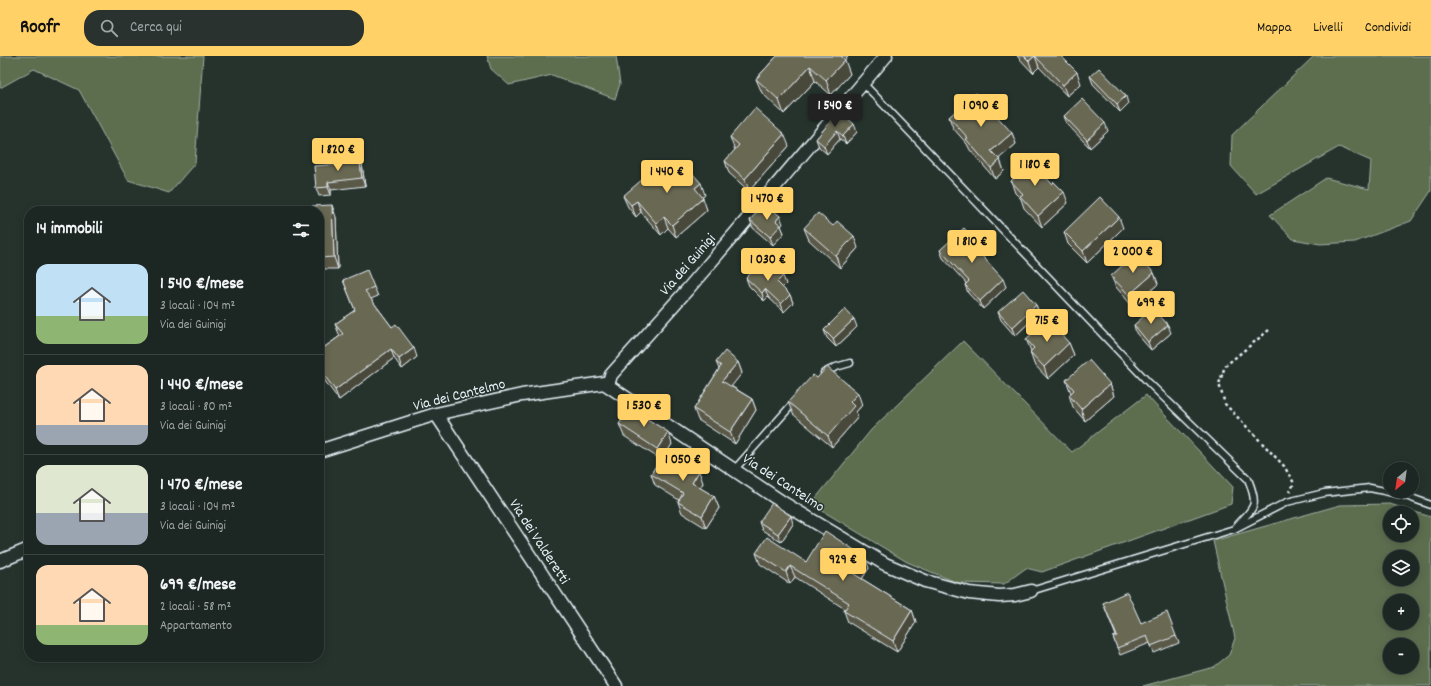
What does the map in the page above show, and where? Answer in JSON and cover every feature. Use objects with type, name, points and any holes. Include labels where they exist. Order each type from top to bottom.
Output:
[{"type":"street","name":"Via dei Guinigi","points":[[608,385],[611,375],[687,290],[886,56]]},
{"type":"street","name":"Via dei Cantelmo","points":[[324,449],[436,414],[522,395],[600,384],[608,385],[785,504],[869,555],[901,571],[940,585],[977,594],[1015,595],[1031,591]]},
{"type":"street","name":"Via dei Valderetti","points":[[436,414],[616,686]]},
{"type":"street","points":[[0,561],[24,551]]},
{"type":"lane","points":[[863,83],[1149,384],[1248,479],[1255,497],[1255,505],[1234,529]]},
{"type":"lane","points":[[821,376],[836,367],[850,363]]},
{"type":"lane","points":[[735,469],[780,416],[802,394]]},
{"type":"lane","points":[[1031,591],[1234,529],[1287,502],[1324,493],[1370,488],[1403,495],[1431,505]]},
{"type":"path","points":[[1269,330],[1225,366],[1219,384],[1225,404],[1284,466],[1294,483],[1287,502]]},
{"type":"green space","points":[[0,56],[203,56],[195,163],[169,193],[128,180],[79,90],[34,69],[0,88]]},
{"type":"green space","points":[[487,56],[616,56],[620,84],[615,99],[552,75],[509,85],[491,69]]},
{"type":"green space","points":[[1314,56],[1431,56],[1431,191],[1411,221],[1355,242],[1320,244],[1293,239],[1270,215],[1326,178],[1369,189],[1371,161],[1339,147],[1256,194],[1231,166],[1232,135]]},
{"type":"green space","points":[[963,341],[1072,452],[1146,395],[1233,487],[1231,504],[1042,572],[1026,568],[1004,584],[958,583],[907,562],[811,504],[871,430]]},
{"type":"green space","points":[[1390,504],[1396,506],[1383,506],[1383,542],[1419,542],[1419,513],[1431,517],[1431,686],[1143,686],[1214,667],[1229,655],[1235,638],[1213,541],[1340,505]]},
{"type":"building","points":[[777,56],[841,56],[845,60],[826,80],[810,66],[779,100],[756,79]]},
{"type":"building","points":[[1024,56],[1035,56],[1029,61]]},
{"type":"building","points":[[1035,56],[1061,56],[1077,72],[1063,85]]},
{"type":"building","points":[[1099,68],[1126,96],[1117,104],[1090,76]]},
{"type":"building","points":[[976,93],[1012,133],[991,151],[1000,160],[991,168],[966,139],[968,138],[949,117]]},
{"type":"building","points":[[1082,99],[1105,123],[1087,140],[1064,116]]},
{"type":"building","points":[[755,108],[784,134],[745,179],[725,161],[739,145],[730,137]]},
{"type":"building","points":[[839,111],[854,124],[843,136],[837,131],[824,146],[816,139]]},
{"type":"building","points":[[359,156],[362,178],[328,182],[328,187],[316,188],[314,166],[339,164],[338,158]]},
{"type":"building","points":[[1026,156],[1052,184],[1054,182],[1064,192],[1038,216],[1020,196],[1023,194],[1011,181],[1021,172],[1015,166]]},
{"type":"building","points":[[682,162],[701,183],[695,188],[703,198],[672,225],[664,217],[656,223],[637,201],[631,205],[623,196],[651,172],[659,181]]},
{"type":"building","points":[[1100,197],[1119,217],[1083,251],[1064,232]]},
{"type":"building","points":[[332,205],[334,257],[324,258],[324,206],[312,206]]},
{"type":"building","points":[[762,206],[766,210],[769,207],[780,216],[776,221],[781,225],[770,237],[750,220]]},
{"type":"building","points":[[818,213],[833,226],[837,221],[854,236],[836,256],[804,228]]},
{"type":"building","points":[[964,228],[979,245],[975,248],[1003,279],[980,301],[965,285],[969,281],[940,250]]},
{"type":"building","points":[[1136,253],[1154,273],[1129,295],[1111,276]]},
{"type":"building","points":[[761,262],[771,272],[775,268],[783,276],[777,282],[790,295],[781,304],[765,289],[762,293],[746,278]]},
{"type":"building","points":[[367,270],[374,287],[365,291],[392,327],[396,324],[414,348],[399,359],[391,349],[335,390],[324,375],[324,347],[343,334],[335,324],[355,310],[343,280]]},
{"type":"building","points":[[1023,290],[1036,305],[1012,328],[998,312]]},
{"type":"building","points":[[1153,308],[1168,325],[1148,342],[1134,325]]},
{"type":"building","points":[[845,309],[854,319],[833,339],[824,330]]},
{"type":"building","points":[[1048,320],[1069,343],[1044,367],[1030,352],[1034,348],[1026,339]]},
{"type":"building","points":[[725,351],[738,362],[722,381],[752,399],[730,432],[694,409],[721,366],[716,362]]},
{"type":"building","points":[[1089,360],[1110,384],[1081,409],[1069,395],[1074,390],[1066,380]]},
{"type":"building","points":[[827,367],[858,393],[850,402],[854,406],[828,436],[788,402],[813,375],[817,378]]},
{"type":"building","points":[[630,408],[668,432],[657,449],[619,424]]},
{"type":"building","points":[[665,451],[699,471],[692,483],[714,496],[702,516],[678,502],[683,493],[651,474]]},
{"type":"building","points":[[772,503],[791,516],[778,534],[759,522]]},
{"type":"building","points":[[825,531],[865,557],[854,574],[912,610],[893,641],[844,611],[849,603],[790,566],[786,572],[756,553],[767,537],[806,562]]},
{"type":"building","points":[[1127,592],[1141,623],[1167,612],[1176,636],[1151,646],[1147,636],[1117,648],[1113,637],[1117,636],[1103,603]]}]
